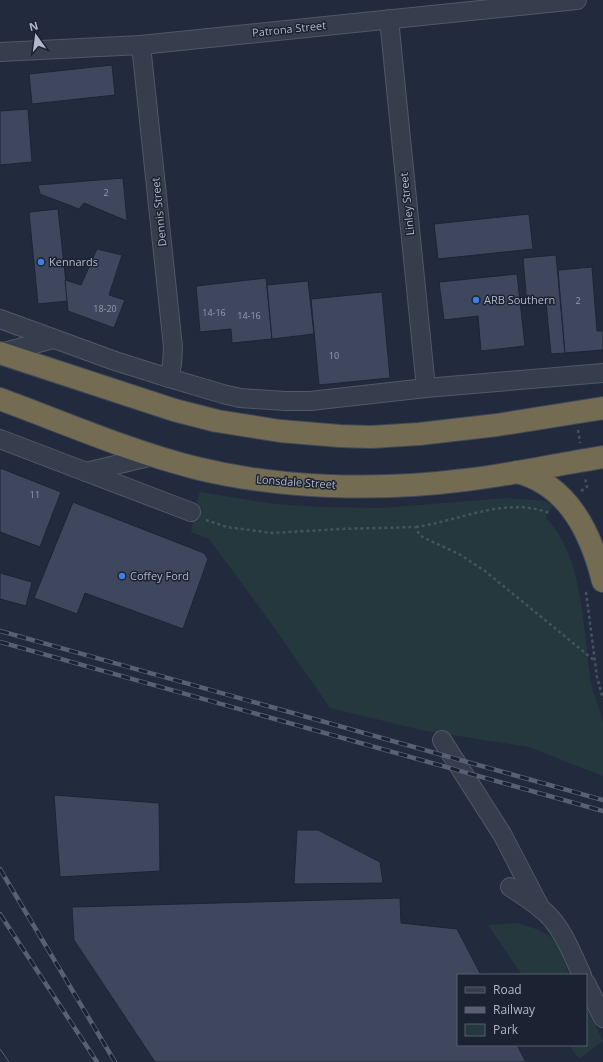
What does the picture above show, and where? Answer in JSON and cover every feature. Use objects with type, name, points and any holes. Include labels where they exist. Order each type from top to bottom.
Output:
[{"type":"highway","points":[[0,353],[181,412],[217,421],[260,429],[307,434],[371,437],[420,434],[497,425],[603,408]]},
{"type":"highway","name":"Lonsdale Street","points":[[0,399],[153,456],[197,468],[262,480],[336,485],[412,486],[466,480],[603,457]]},
{"type":"highway","points":[[516,471],[530,475],[545,483],[558,493],[566,502],[578,518],[589,538],[603,581]]},
{"type":"street","name":"Patrona Street","points":[[0,52],[142,45],[577,0]]},
{"type":"street","name":"Linley Street","points":[[389,19],[426,388]]},
{"type":"street","name":"Dennis Street","points":[[142,45],[172,347],[172,364],[169,378]]},
{"type":"street","points":[[0,319],[115,361],[240,398],[286,401],[324,400],[426,388],[603,372]]},
{"type":"street","points":[[0,353],[54,339]]},
{"type":"street","points":[[0,439],[191,512]]},
{"type":"street","points":[[86,472],[153,456]]},
{"type":"street","points":[[442,740],[502,834],[541,909]]},
{"type":"street","points":[[510,888],[541,909],[558,927],[582,974]]},
{"type":"street","points":[[587,985],[603,1018]]},
{"type":"path","points":[[207,520],[227,527],[272,533],[416,527],[484,512],[506,509],[532,508],[551,514]]},
{"type":"path","points":[[416,527],[419,534],[424,538],[459,554],[485,571],[595,661]]},
{"type":"green space","points":[[200,492],[275,504],[319,507],[382,508],[505,498],[545,501],[553,506],[545,517],[558,532],[567,551],[579,592],[591,682],[603,724],[603,776],[529,747],[421,730],[330,708],[271,623],[209,539],[191,532],[196,504]]},
{"type":"green space","points":[[516,923],[542,931],[554,940],[570,974],[521,974],[488,925]]},
{"type":"green space","points":[[587,1009],[603,1041],[579,1059],[570,1046],[587,1046]]},
{"type":"building","points":[[112,65],[115,95],[32,104],[29,74]]},
{"type":"building","points":[[28,109],[32,162],[0,165],[0,111]]},
{"type":"building","points":[[123,178],[127,221],[84,203],[79,209],[40,194],[38,185]]},
{"type":"building","points":[[58,209],[68,301],[38,304],[29,212]]},
{"type":"building","points":[[529,214],[533,249],[438,259],[434,224]]},
{"type":"building","points":[[97,249],[122,255],[109,295],[125,300],[114,328],[68,311],[65,280],[81,285]]},
{"type":"building","points":[[556,255],[565,353],[551,354],[546,303],[527,305],[523,258]]},
{"type":"building","points":[[592,267],[597,331],[603,331],[603,350],[565,353],[558,270]]},
{"type":"building","points":[[517,274],[525,346],[481,351],[478,316],[444,320],[439,282]]},
{"type":"building","points":[[266,278],[272,339],[232,343],[231,329],[200,332],[196,286]]},
{"type":"building","points":[[308,281],[314,334],[272,339],[267,285]]},
{"type":"building","points":[[382,292],[390,378],[319,385],[311,299]]},
{"type":"building","points":[[0,468],[61,492],[40,547],[0,532]]},
{"type":"building","name":"Coffey Ford","points":[[73,502],[204,553],[208,559],[183,629],[85,593],[77,614],[34,598]]},
{"type":"building","points":[[0,573],[32,582],[26,606],[0,599]]},
{"type":"building","points":[[54,795],[159,803],[160,871],[60,877]]},
{"type":"building","points":[[297,830],[318,830],[380,862],[383,883],[294,884]]},
{"type":"building","points":[[400,898],[401,923],[457,929],[480,974],[457,974],[457,1046],[518,1046],[526,1062],[155,1062],[74,940],[72,907]]},
{"type":"tram line","points":[[0,1049],[9,1062]]},
{"type":"railway","points":[[0,631],[603,800]]},
{"type":"railway","points":[[0,642],[603,811]]},
{"type":"railway","points":[[0,869],[115,1062]]},
{"type":"railway","points":[[0,914],[97,1062]]},
{"type":"place","name":"Kennards","points":[[41,262]]},
{"type":"place","name":"ARB Southern","points":[[476,300]]},
{"type":"place","name":"Coffey Ford","points":[[122,576]]}]
